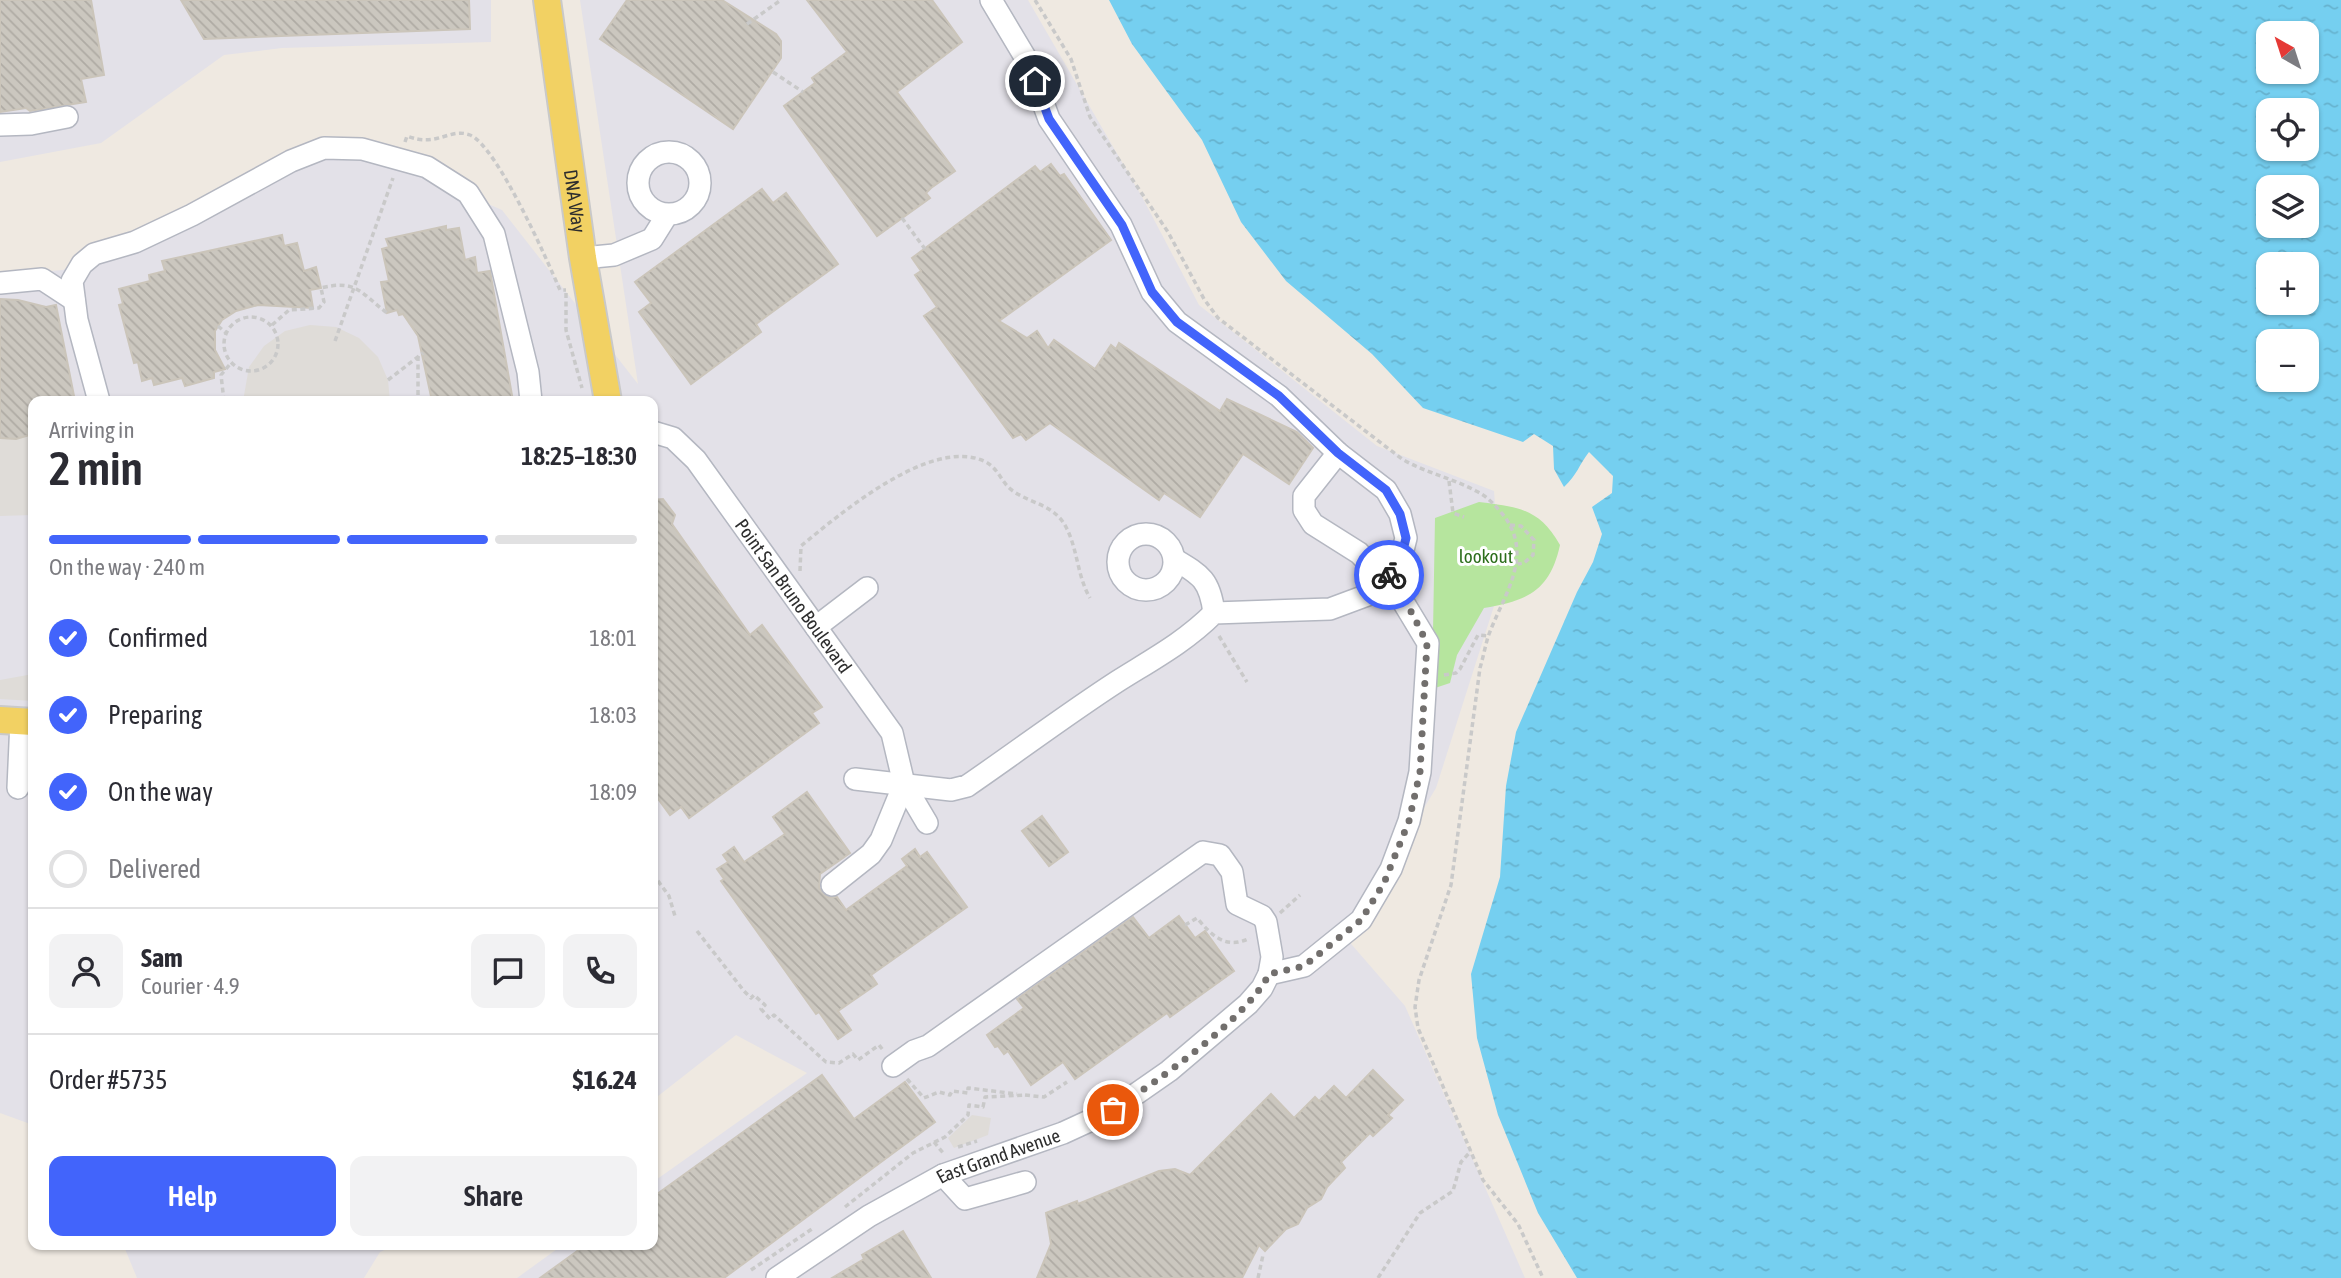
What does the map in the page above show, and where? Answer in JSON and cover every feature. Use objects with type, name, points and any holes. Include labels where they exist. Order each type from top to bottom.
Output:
[{"type":"main road","name":"DNA Way","points":[[547,0],[583,258],[607,396]]},
{"type":"street","points":[[855,779],[951,790],[967,786],[998,752],[1159,659],[1193,634],[1214,613],[1330,609],[1373,593],[1386,581],[1401,558],[1406,538],[1400,514],[1386,490],[1338,453],[1279,396],[1177,322],[1152,292],[1122,225],[1049,119],[1028,62],[991,0]]},
{"type":"street","points":[[0,125],[31,124],[67,117]]},
{"type":"street","points":[[98,396],[74,300],[72,281],[82,264],[94,254],[135,242],[192,215],[291,161],[324,148],[362,149],[426,167],[468,193],[494,234],[528,372],[530,396]]},
{"type":"street","points":[[583,258],[614,255],[652,239],[667,215]]},
{"type":"street","points":[[0,283],[42,279],[74,300]]},
{"type":"street","name":"Point San Bruno Boulevard","points":[[658,434],[673,438],[696,460],[783,582],[813,633],[892,733],[904,784],[927,823]]},
{"type":"street","points":[[893,1066],[928,1046],[1203,852],[1220,855],[1232,872],[1237,904],[1262,916],[1266,922],[1272,957],[1269,974],[1304,966],[1361,920],[1377,897],[1409,821],[1420,772],[1427,643],[1412,613],[1386,581],[1359,553],[1313,524],[1304,510],[1304,496],[1338,453]]},
{"type":"street","points":[[1174,559],[1204,577],[1212,596],[1214,613]]},
{"type":"street","points":[[813,633],[867,588]]},
{"type":"street","points":[[18,721],[18,788]]},
{"type":"street","points":[[832,885],[871,854],[881,840],[904,784]]},
{"type":"street","name":"East Grand Avenue","points":[[777,1278],[947,1168],[1063,1133],[1113,1110],[1170,1071],[1238,1012],[1262,988],[1269,974]]},
{"type":"street","points":[[947,1168],[965,1199],[1025,1182]]},
{"type":"path","points":[[747,24],[781,0]]},
{"type":"path","points":[[1035,0],[1071,59],[1090,117],[1161,221],[1203,299],[1218,318],[1402,459],[1422,471],[1489,499],[1510,525],[1517,564],[1507,598],[1489,636],[1480,668],[1451,885],[1419,980],[1415,1007],[1418,1028],[1471,1151],[1492,1194],[1518,1224],[1543,1278]]},
{"type":"path","points":[[772,72],[803,92]]},
{"type":"path","points":[[403,148],[407,136],[432,142],[455,134],[470,135],[482,144],[514,194],[560,289],[566,290]]},
{"type":"path","points":[[335,341],[396,170]]},
{"type":"path","points":[[902,218],[925,249]]},
{"type":"path","points":[[272,325],[289,310],[319,308],[324,302],[321,288],[345,283],[353,286],[387,313]]},
{"type":"path","points":[[248,316],[264,319],[272,325],[279,345],[272,362],[265,368],[248,371],[231,363],[224,348],[226,332],[239,319],[248,316]]},
{"type":"path","points":[[218,326],[226,332]]},
{"type":"path","points":[[388,380],[423,353]]},
{"type":"path","points":[[418,356],[418,396]]},
{"type":"path","points":[[223,396],[221,375],[231,363]]},
{"type":"path","points":[[783,582],[800,571],[801,546],[846,511],[922,463],[953,457],[983,460],[999,471],[1009,488],[1036,501],[1061,520],[1072,543],[1079,576],[1090,597]]},
{"type":"path","points":[[1449,481],[1453,513],[1464,517]]},
{"type":"path","points":[[1510,525],[1521,526],[1534,540],[1533,555],[1524,564],[1517,564]]},
{"type":"path","points":[[1426,676],[1456,673],[1466,662],[1478,635],[1489,636]]},
{"type":"path","points":[[1219,636],[1247,682]]},
{"type":"path","points":[[658,881],[669,897],[675,916]]},
{"type":"path","points":[[1185,925],[1197,918],[1212,936],[1227,943],[1240,943],[1255,935]]},
{"type":"path","points":[[697,931],[744,991],[751,998],[754,995],[765,1005],[761,1009],[769,1019],[774,1015],[826,1062],[839,1063],[853,1054],[858,1060],[879,1045],[881,1047]]},
{"type":"path","points":[[912,1083],[924,1098],[936,1092],[950,1096],[952,1091],[968,1093],[968,1088],[1044,1097],[1067,1082]]},
{"type":"path","points":[[842,1210],[862,1190],[963,1120],[969,1105],[984,1107],[985,1097],[1025,1095]]},
{"type":"path","points":[[934,1142],[947,1168]]},
{"type":"path","points":[[1378,1278],[1420,1213],[1450,1194],[1457,1183],[1461,1162],[1471,1151]]},
{"type":"path","points":[[751,1270],[822,1223]]},
{"type":"path","points":[[1258,1278],[1263,1255]]},
{"type":"shaded area","points":[[0,0],[491,0],[491,42],[282,48],[224,55],[101,143],[0,162]]},
{"type":"shaded area","points":[[580,0],[1028,0],[1141,195],[1199,305],[1377,446],[1494,491],[1501,584],[1436,788],[1346,938],[1405,1006],[1525,1278],[517,1278],[556,1250],[658,1250],[658,1178],[807,1073],[736,1035],[658,1096],[658,396],[28,396],[28,1123],[0,1113],[0,275],[63,270],[305,155],[362,149],[502,210],[638,384]]},
{"type":"shaded area","points":[[310,325],[336,327],[359,338],[378,357],[388,380],[390,396],[244,396],[249,367],[264,346],[285,331]]},
{"type":"shaded area","points":[[28,435],[28,515],[0,516],[0,437],[16,439]]},
{"type":"shaded area","points":[[28,675],[28,701],[0,699],[0,680]]},
{"type":"shaded area","points":[[972,1115],[991,1118],[988,1135],[954,1148],[948,1138]]},
{"type":"shaded area","points":[[125,1250],[384,1250],[380,1252],[364,1278],[137,1278]]},
{"type":"green space","name":"lookout","points":[[1479,502],[1516,508],[1535,516],[1544,523],[1560,545],[1556,561],[1543,583],[1534,591],[1513,602],[1484,608],[1457,655],[1450,683],[1432,689],[1435,518]]},
{"type":"water","points":[[1109,0],[2341,0],[2341,1278],[1577,1278],[1538,1213],[1498,1115],[1477,1038],[1471,974],[1500,877],[1506,786],[1516,732],[1577,592],[1593,562],[1602,534],[1592,507],[1612,493],[1613,476],[1589,452],[1564,487],[1554,469],[1553,446],[1534,434],[1523,442],[1423,408],[1372,354],[1286,281],[1241,222],[1202,140],[1132,44]]},
{"type":"building","points":[[0,0],[91,0],[104,75],[81,79],[86,102],[30,111],[26,108],[0,112]]},
{"type":"building","points":[[181,0],[469,0],[470,29],[204,39]]},
{"type":"building","points":[[627,0],[722,0],[776,34],[781,41],[781,58],[733,129],[600,39]]},
{"type":"building","points":[[807,0],[932,0],[962,42],[897,92],[955,171],[926,193],[930,198],[877,236],[784,106],[815,83],[812,78],[847,52]]},
{"type":"building","points":[[1051,164],[1060,176],[1064,174],[1111,240],[999,321],[1027,338],[1037,331],[1048,348],[1054,340],[1095,369],[1111,345],[1116,349],[1119,343],[1220,411],[1227,399],[1297,432],[1313,448],[1289,484],[1243,454],[1200,517],[1164,493],[1159,500],[1050,423],[1026,440],[1021,434],[1013,438],[924,316],[937,307],[915,275],[921,271],[912,258],[1035,166],[1040,172]]},
{"type":"building","points":[[762,189],[773,203],[786,193],[838,264],[756,324],[761,332],[691,384],[639,312],[651,303],[635,282]]},
{"type":"building","points":[[446,226],[446,230],[459,228],[465,260],[475,257],[477,273],[490,271],[512,396],[431,396],[418,336],[403,314],[399,315],[397,310],[387,313],[381,282],[389,281],[382,249],[389,247],[386,239]]},
{"type":"building","points":[[282,235],[284,246],[297,243],[304,271],[316,267],[321,288],[310,290],[313,308],[258,305],[236,311],[222,320],[215,331],[215,350],[225,369],[214,372],[214,378],[185,386],[182,378],[154,385],[152,378],[142,381],[138,362],[134,363],[119,305],[123,304],[119,289],[150,281],[149,275],[165,271],[162,261]]},
{"type":"building","points":[[0,299],[46,307],[56,305],[74,396],[28,396],[28,435],[16,439],[0,438]]},
{"type":"building","points":[[663,499],[675,515],[672,524],[750,635],[762,625],[822,707],[812,713],[819,723],[689,818],[681,807],[670,815],[658,799],[658,500]]},
{"type":"building","points":[[807,792],[850,853],[820,874],[819,888],[827,897],[837,897],[846,910],[907,866],[902,859],[915,849],[920,857],[927,852],[967,907],[871,975],[877,984],[838,1011],[851,1030],[838,1039],[819,1012],[816,1014],[721,881],[724,879],[717,869],[728,862],[723,855],[734,847],[744,862],[785,834],[773,817]]},
{"type":"building","points":[[1042,816],[1068,852],[1049,866],[1022,831]]},
{"type":"building","points":[[1179,916],[1195,938],[1205,931],[1234,971],[1170,1017],[1167,1013],[1075,1079],[1063,1062],[1031,1085],[1008,1051],[1004,1054],[987,1035],[1024,1008],[1017,999],[1133,917],[1149,938]]},
{"type":"building","points":[[1373,1070],[1403,1100],[1388,1115],[1392,1118],[1373,1136],[1370,1133],[1341,1162],[1345,1168],[1327,1187],[1321,1199],[1307,1208],[1298,1224],[1286,1229],[1265,1251],[1259,1245],[1242,1278],[1037,1278],[1051,1244],[1046,1213],[1077,1201],[1078,1204],[1159,1171],[1175,1169],[1190,1175],[1271,1094],[1294,1118],[1315,1097],[1319,1101],[1334,1086],[1346,1098]]},
{"type":"building","points":[[822,1075],[854,1119],[905,1082],[935,1122],[724,1278],[540,1278],[579,1250],[658,1250],[658,1193]]},
{"type":"building","points":[[903,1231],[931,1278],[832,1278],[864,1259],[862,1255]]},
{"type":"way so far","points":[[1113,1110],[1170,1071],[1248,1004],[1262,988],[1269,974],[1299,969],[1331,947],[1361,920],[1377,897],[1409,821],[1420,772],[1427,643],[1412,613],[1386,581],[1389,575]]},
{"type":"route","points":[[1035,81],[1049,119],[1085,176],[1122,225],[1152,292],[1177,322],[1279,396],[1326,438],[1338,453],[1386,490],[1400,514],[1406,538],[1401,558],[1389,575]]}]
